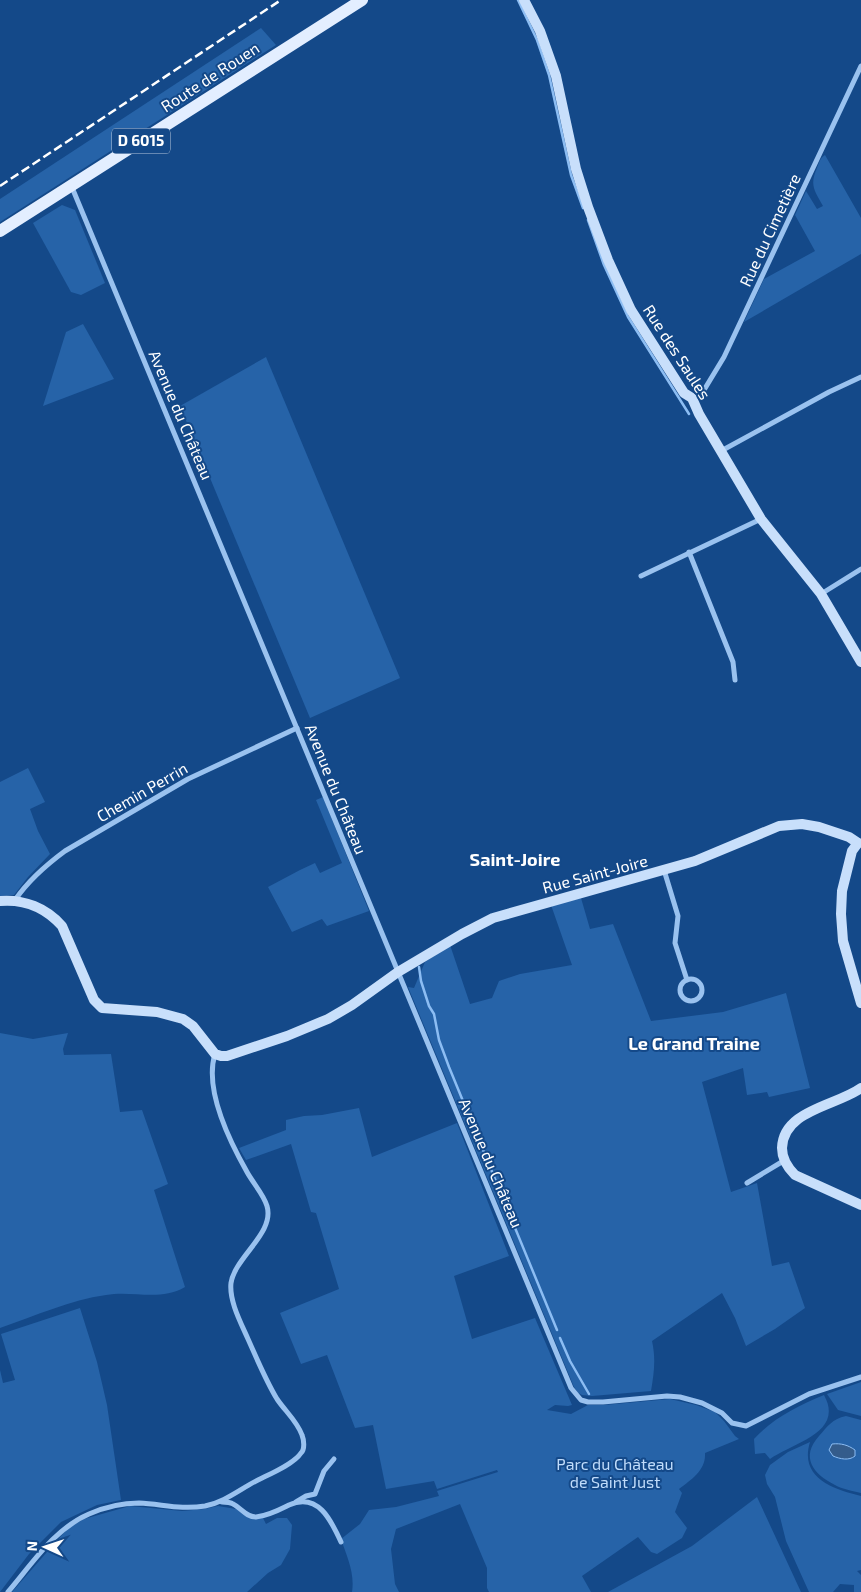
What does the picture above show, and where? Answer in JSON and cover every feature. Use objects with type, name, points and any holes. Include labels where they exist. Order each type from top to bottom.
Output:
[{"type":"main road","name":"Route de Rouen","points":[[0,231],[362,0]]},
{"type":"street","name":"Rue des Saules","points":[[524,0],[540,32],[556,76],[576,168],[588,207],[608,260],[631,310],[684,393],[692,398],[699,414],[761,519],[821,594],[834,613],[861,662]]},
{"type":"street","name":"Rue du Cimetière","points":[[692,398],[701,395],[724,357],[861,66]]},
{"type":"street","name":"Avenue du Château","points":[[71,185],[571,1388],[581,1400],[603,1402],[667,1396],[680,1397],[702,1403],[722,1413],[732,1423],[746,1426],[809,1394],[861,1377]]},
{"type":"street","points":[[721,451],[829,392],[861,377]]},
{"type":"street","points":[[641,576],[761,519]]},
{"type":"street","points":[[689,552],[733,662],[735,680]]},
{"type":"street","points":[[821,594],[861,569]]},
{"type":"street","name":"Chemin Perrin","points":[[15,900],[47,864],[65,851],[188,779],[297,728]]},
{"type":"street","name":"Rue Saint-Joire","points":[[215,1054],[227,1056],[287,1036],[328,1019],[352,1005],[398,972],[493,918],[664,870],[724,850],[779,826],[802,824],[819,827],[849,837],[859,843]]},
{"type":"street","points":[[859,843],[852,851],[842,891],[841,914],[842,941],[861,1004]]},
{"type":"street","points":[[664,870],[678,916],[675,943],[687,980]]},
{"type":"street","points":[[0,901],[15,900],[47,912],[62,926],[94,1000],[102,1008],[157,1012],[183,1019],[194,1026],[215,1054],[212,1065],[213,1086],[224,1127],[267,1206],[268,1218],[263,1230],[242,1261],[231,1283],[234,1304],[248,1340],[277,1399],[299,1428],[304,1445],[302,1453],[282,1468],[250,1484],[221,1502]]},
{"type":"street","points":[[687,980],[694,980],[701,988],[700,995],[696,1000],[689,1001],[681,994],[680,988],[687,980]]},
{"type":"street","points":[[861,1088],[852,1094],[798,1118],[788,1128],[783,1139],[782,1152],[786,1166],[794,1175],[861,1205]]},
{"type":"street","points":[[747,1183],[784,1160]]},
{"type":"street","points":[[8,1592],[54,1539],[88,1514],[123,1504],[140,1503],[190,1508],[221,1502],[232,1503],[249,1515],[256,1517],[272,1513],[306,1496],[315,1494],[324,1471],[334,1459]]},
{"type":"street","points":[[295,1502],[312,1503],[319,1506],[334,1526],[341,1542]]},
{"type":"green space","points":[[261,28],[276,45],[0,222],[0,199]]},
{"type":"green space","points":[[825,155],[861,218],[861,254],[744,322],[764,279],[815,251],[795,215],[806,191],[817,209],[823,206],[815,192],[813,179],[820,161]]},
{"type":"green space","points":[[62,205],[75,210],[105,283],[81,295],[71,292],[33,223]]},
{"type":"green space","points":[[83,324],[114,379],[43,406],[66,332]]},
{"type":"green space","points":[[266,357],[400,678],[310,718],[180,406]]},
{"type":"green space","points":[[28,768],[45,802],[30,809],[38,831],[50,854],[14,895],[0,896],[0,782]]},
{"type":"green space","points":[[323,797],[369,911],[327,926],[322,919],[292,932],[268,887],[315,863],[320,873],[342,863],[316,800]]},
{"type":"green space","points":[[581,898],[590,929],[613,924],[651,1021],[723,1012],[786,993],[810,1088],[769,1097],[767,1092],[747,1095],[743,1068],[702,1082],[731,1192],[757,1183],[772,1266],[789,1262],[805,1308],[746,1346],[735,1318],[722,1293],[652,1341],[654,1366],[651,1391],[592,1396],[578,1393],[574,1387],[408,987],[414,988],[425,962],[450,945],[470,1004],[492,998],[499,981],[520,974],[572,965],[551,905]]},
{"type":"green space","points":[[0,1033],[33,1039],[68,1033],[63,1049],[64,1055],[111,1054],[120,1112],[142,1110],[168,1184],[154,1190],[185,1287],[156,1295],[116,1294],[93,1297],[66,1304],[0,1328]]},
{"type":"green space","name":"Parc du Château de Saint Just","points":[[359,1108],[372,1157],[457,1123],[509,1256],[454,1276],[472,1339],[535,1318],[572,1405],[555,1405],[547,1410],[571,1414],[588,1405],[670,1399],[715,1412],[739,1439],[705,1453],[701,1469],[679,1489],[682,1493],[675,1512],[687,1528],[682,1538],[657,1554],[651,1552],[638,1537],[582,1576],[591,1592],[489,1592],[487,1588],[487,1568],[460,1504],[396,1529],[391,1549],[395,1584],[399,1592],[352,1592],[351,1572],[341,1539],[360,1524],[369,1510],[396,1507],[439,1496],[437,1491],[498,1472],[497,1470],[437,1489],[434,1481],[386,1489],[373,1425],[355,1428],[327,1355],[301,1364],[280,1313],[339,1289],[316,1213],[311,1212],[291,1144],[246,1160],[239,1148],[286,1130],[286,1120]]},
{"type":"green space","points":[[80,1308],[97,1362],[107,1405],[121,1500],[97,1505],[61,1522],[29,1554],[0,1592],[0,1370],[3,1383],[15,1380],[1,1334]]},
{"type":"green space","points":[[861,1382],[861,1416],[838,1410],[827,1394]]},
{"type":"green space","points":[[824,1395],[829,1408],[828,1419],[822,1428],[802,1442],[770,1459],[765,1453],[755,1454],[754,1439],[769,1425],[786,1413]]},
{"type":"green space","points":[[846,1416],[861,1420],[861,1493],[841,1488],[827,1481],[815,1470],[810,1458],[810,1451],[819,1436],[834,1421]]},
{"type":"green space","points":[[810,1442],[809,1465],[814,1473],[821,1480],[840,1490],[861,1496],[861,1570],[857,1571],[861,1575],[861,1592],[854,1592],[854,1585],[840,1584],[833,1592],[809,1592],[786,1541],[775,1497],[767,1484],[765,1475],[770,1465],[788,1452]]},
{"type":"green space","points":[[757,1497],[801,1592],[608,1592],[692,1546]]},
{"type":"green space","points":[[130,1506],[182,1511],[218,1506],[236,1509],[247,1516],[263,1518],[266,1524],[277,1518],[287,1518],[292,1525],[290,1549],[281,1565],[268,1573],[247,1592],[12,1592],[68,1528],[84,1519]]},
{"type":"shaded area","points":[[832,1444],[850,1447],[855,1450],[855,1456],[850,1459],[844,1459],[833,1456],[829,1450]]},
{"type":"waterway","points":[[518,0],[537,40],[549,75],[571,175],[583,208]]},
{"type":"waterway","points":[[588,220],[604,265],[628,317],[689,414]]},
{"type":"waterway","points":[[419,967],[421,981],[429,1006],[434,1014],[439,1040],[449,1067],[557,1330]]},
{"type":"waterway","points":[[560,1338],[570,1361],[589,1394]]},
{"type":"railway","points":[[0,186],[281,0]]},
{"type":"district","name":"Saint-Joire","points":[[515,860]]},
{"type":"district","name":"Le Grand Traine","points":[[694,1044]]}]
